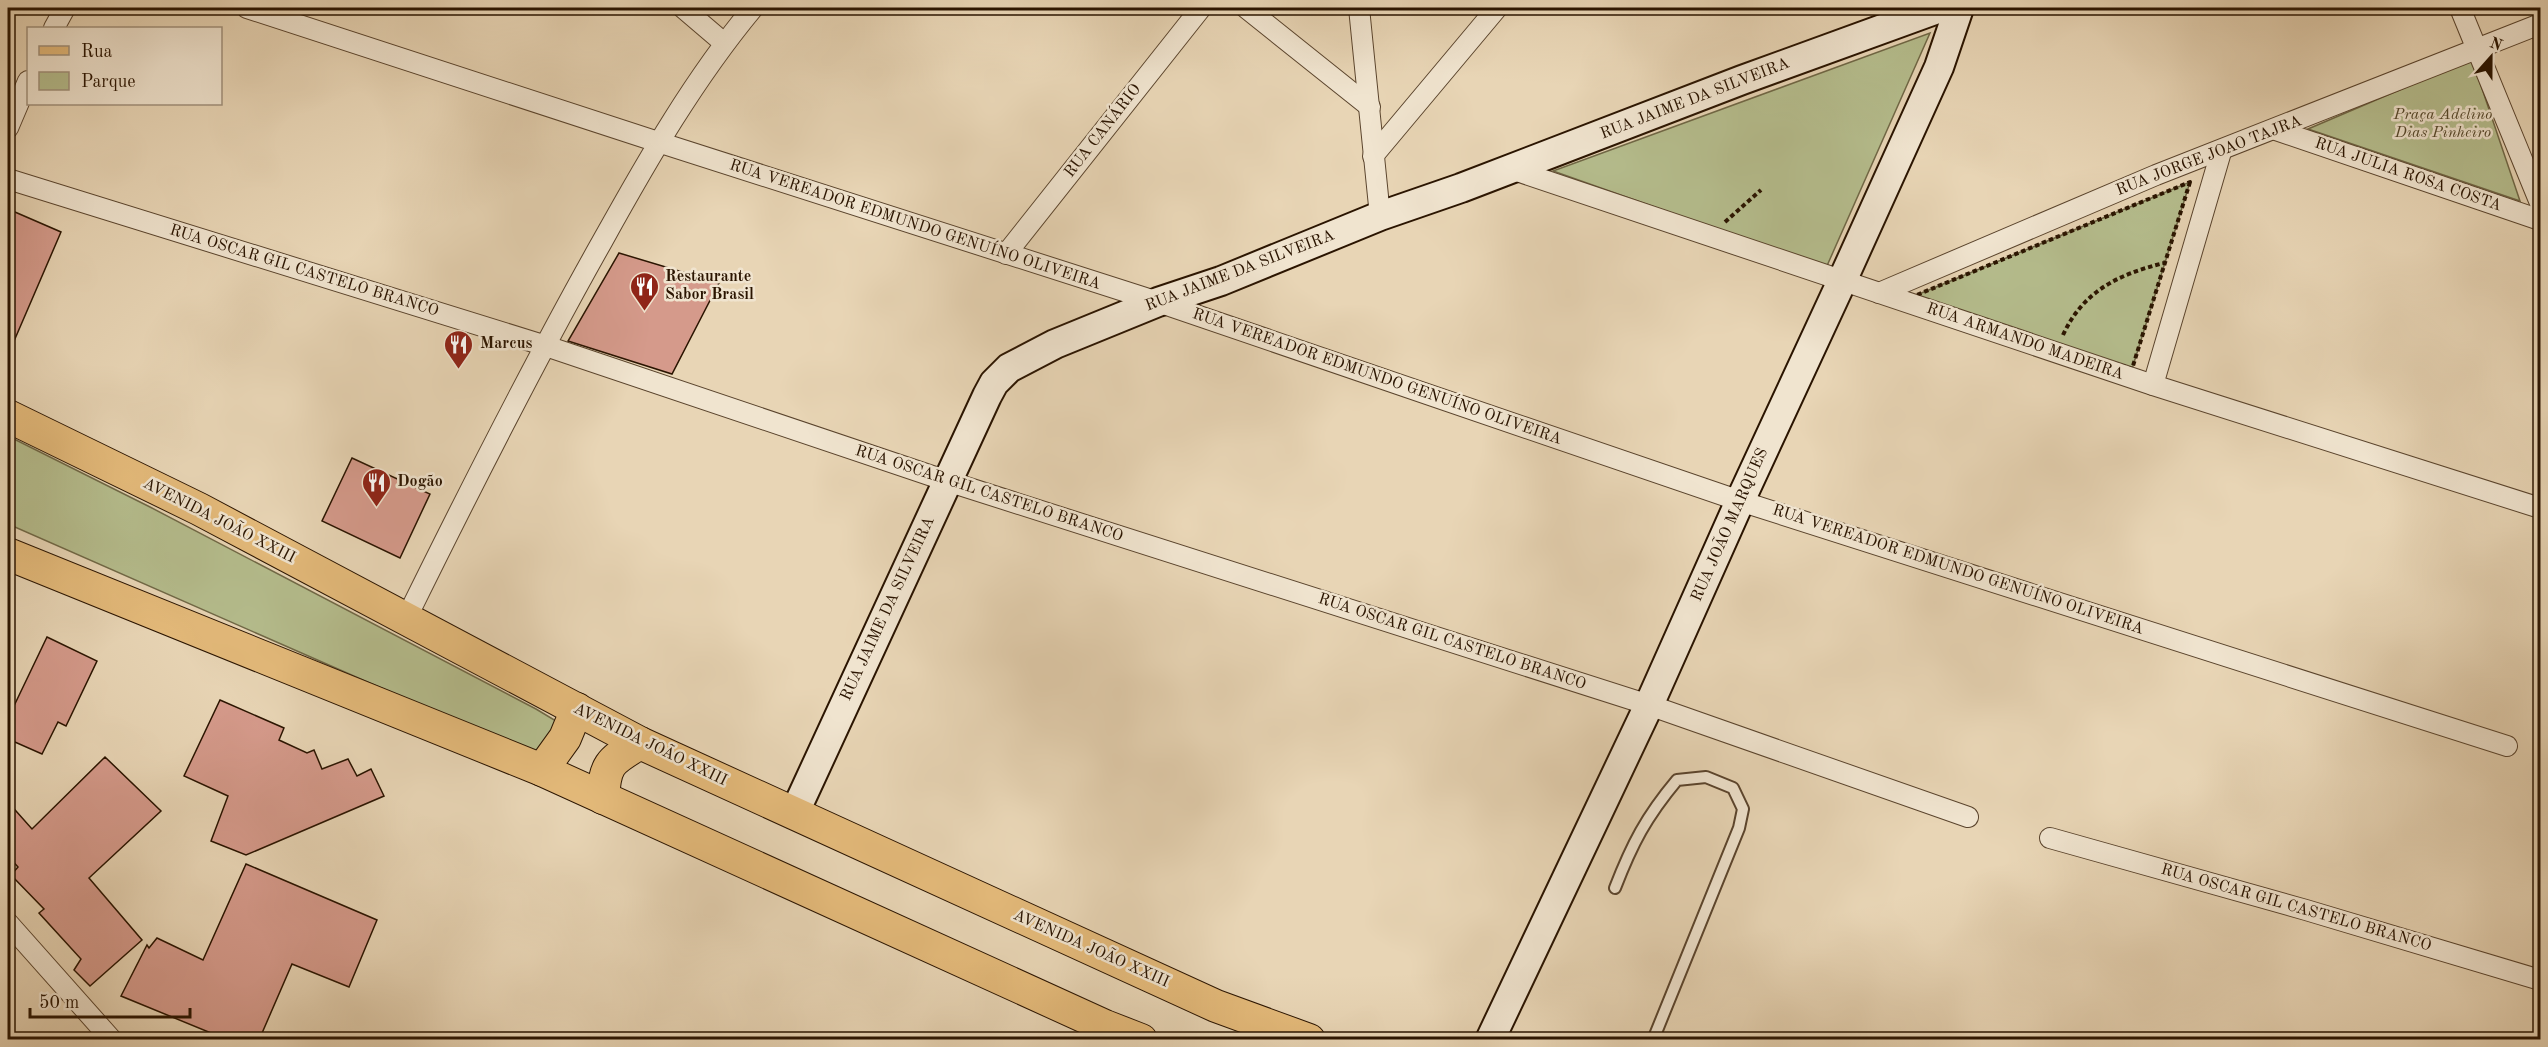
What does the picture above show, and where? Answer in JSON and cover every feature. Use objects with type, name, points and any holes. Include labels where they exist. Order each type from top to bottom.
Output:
[{"type":"main road","name":"AVENIDA JOÃO XXIII","points":[[8,416],[199,509],[640,743],[1216,1006],[1309,1040]]},
{"type":"main road","points":[[8,554],[542,770],[1096,1033],[1142,1040]]},
{"type":"main road","points":[[542,770],[565,738],[577,709]]},
{"type":"main road","points":[[603,798],[604,783],[610,764],[640,743]]},
{"type":"street","points":[[55,27],[65,8]]},
{"type":"street","name":"RUA VEREADOR EDMUNDO GENUÍNO OLIVEIRA","points":[[247,8],[1158,302],[1740,501],[2507,746]]},
{"type":"street","points":[[682,8],[724,43]]},
{"type":"street","points":[[406,618],[543,345],[658,142],[724,43],[753,8]]},
{"type":"street","name":"RUA CANÁRIO","points":[[1006,254],[1201,8]]},
{"type":"street","points":[[1246,8],[1370,106]]},
{"type":"street","points":[[1359,8],[1380,216]]},
{"type":"street","points":[[1373,156],[1497,8]]},
{"type":"street","name":"RUA JAIME DA SILVEIRA","points":[[795,814],[987,396],[1001,375],[1009,368],[1055,344],[1158,302],[1221,281],[1380,216],[1940,8]]},
{"type":"street","name":"RUA JOÃO MARQUES","points":[[1490,1040],[1649,705],[1842,281],[1939,67],[1959,8]]},
{"type":"street","points":[[2460,8],[2541,203]]},
{"type":"street","name":"RUA JORGE JOAO TAJRA","points":[[1879,292],[2044,221],[2541,24]]},
{"type":"street","points":[[8,128],[27,83]]},
{"type":"street","name":"RUA JULIA ROSA COSTA","points":[[2276,130],[2541,220]]},
{"type":"street","points":[[2153,385],[2221,152]]},
{"type":"street","name":"RUA ARMANDO MADEIRA","points":[[1511,169],[1842,281],[2057,349],[2153,385],[2541,508]]},
{"type":"street","name":"RUA OSCAR GIL CASTELO BRANCO","points":[[8,179],[543,345],[946,482],[1649,705],[1968,817]]},
{"type":"street","name":"RUA OSCAR GIL CASTELO BRANCO","points":[[2050,838],[2306,910],[2541,980]]},
{"type":"street","points":[[8,923],[112,1040]]},
{"type":"lane","points":[[1615,888],[1630,850],[1652,810],[1677,780],[1706,777],[1733,788],[1743,809],[1739,828],[1653,1040]]},
{"type":"path","points":[[2190,182],[2165,263],[2132,369],[2057,349],[1907,299],[2190,182]]},
{"type":"path","points":[[1708,236],[1761,190]]},
{"type":"path","points":[[2057,349],[2072,317],[2099,288],[2141,268],[2190,261]]},
{"type":"green space","points":[[1930,33],[1826,268],[1553,171]]},
{"type":"green space","name":"Praça Adelino Dias Pinheiro","points":[[2472,59],[2520,201],[2308,129]]},
{"type":"green space","points":[[2190,182],[2132,369],[1907,299]]},
{"type":"green space","points":[[8,436],[150,507],[561,724],[543,752],[513,746],[8,524]]},
{"type":"building","points":[[8,209],[61,232],[8,355]]},
{"type":"building","name":"Restaurante Sabor Brasil","points":[[619,253],[719,283],[672,374],[568,341]]},
{"type":"building","name":"Dogão","points":[[352,458],[430,494],[400,558],[322,521]]},
{"type":"building","points":[[47,637],[97,661],[66,726],[58,722],[42,754],[8,739],[8,708],[12,710]]},
{"type":"building","points":[[220,700],[284,728],[279,740],[307,753],[314,750],[322,769],[348,759],[357,776],[371,769],[384,796],[246,855],[211,841],[228,796],[184,776]]},
{"type":"building","points":[[105,757],[161,811],[89,878],[142,940],[90,986],[74,970],[81,959],[39,913],[44,909],[11,875],[18,867],[8,856],[8,802],[32,829]]},
{"type":"building","points":[[246,864],[377,920],[349,987],[292,964],[259,1040],[228,1040],[121,996],[147,945],[149,948],[157,938],[203,960]]},
{"type":"place","name":"Restaurante Sabor Brasil","points":[[644,312]]},
{"type":"place","name":"Marcus","points":[[459,370]]},
{"type":"place","name":"Dogão","points":[[376,508]]}]
